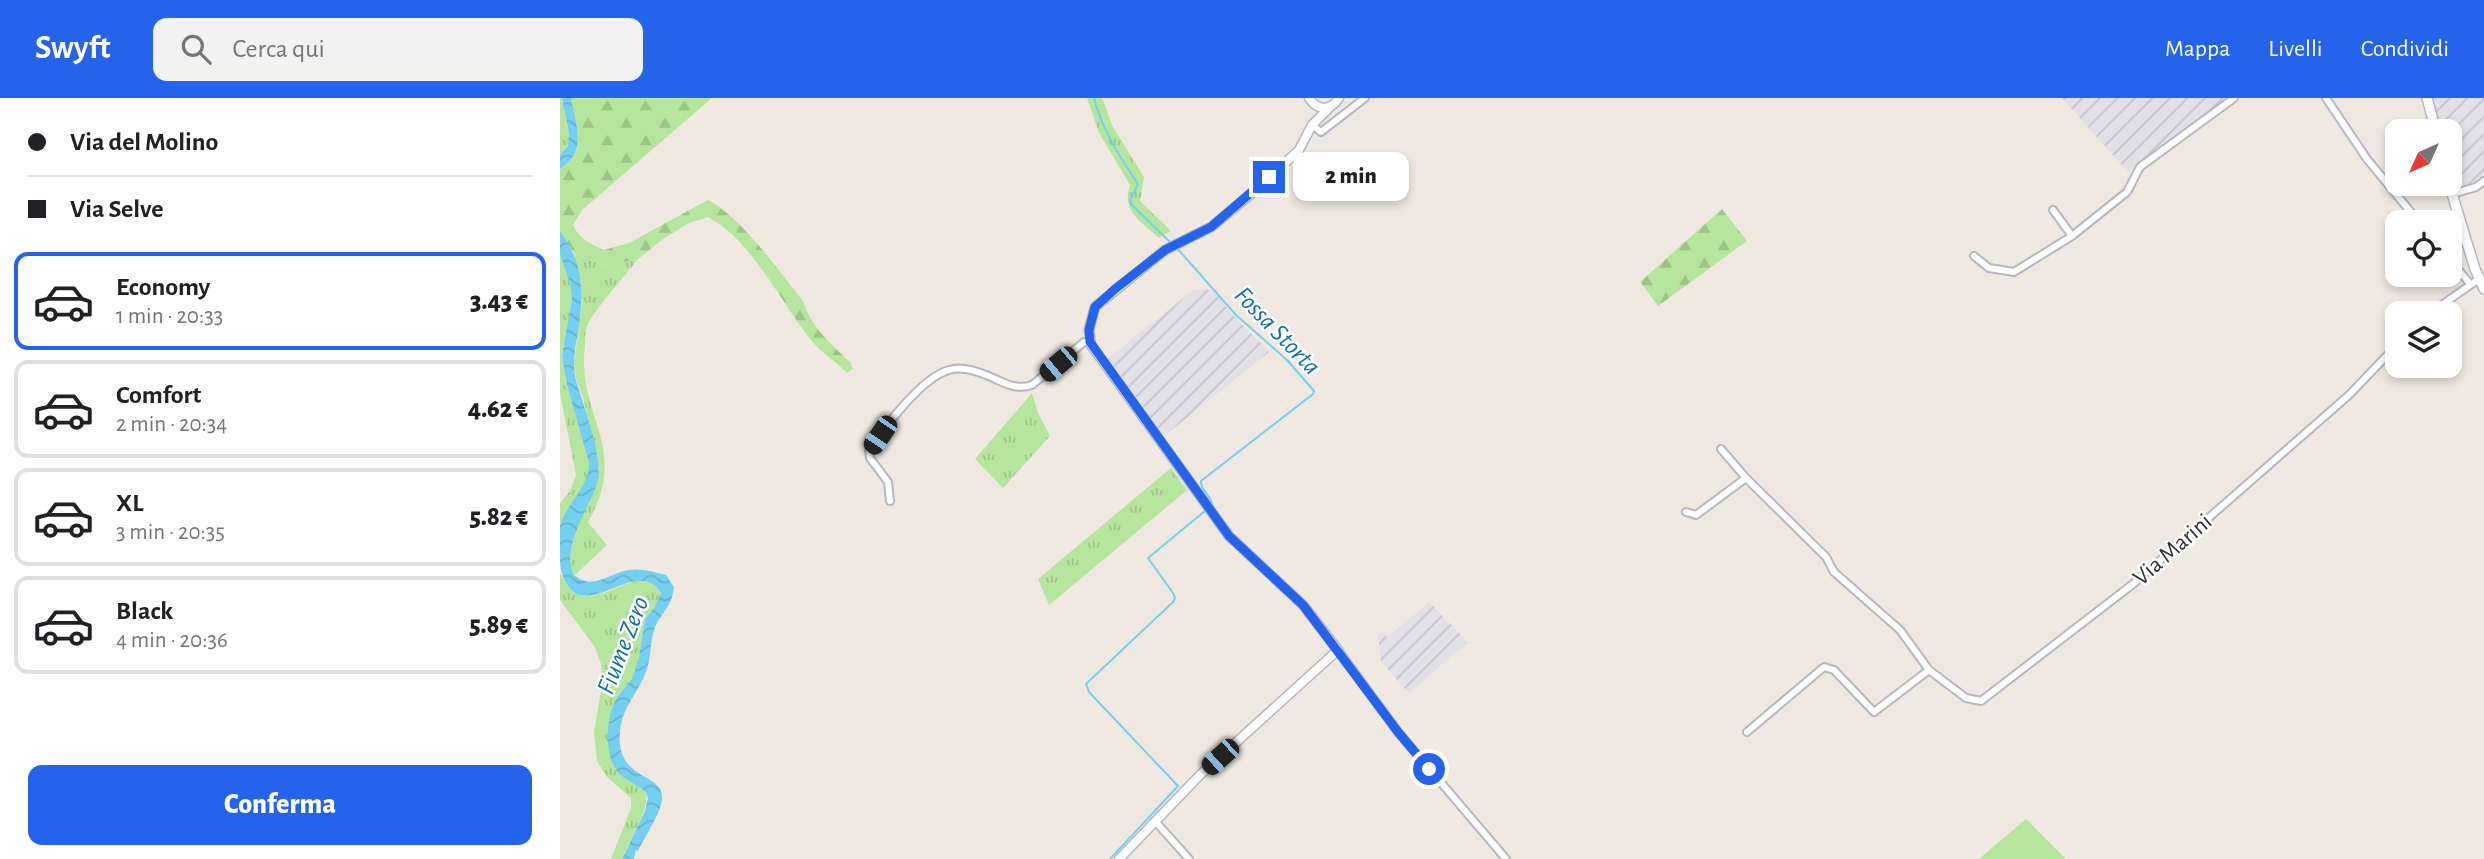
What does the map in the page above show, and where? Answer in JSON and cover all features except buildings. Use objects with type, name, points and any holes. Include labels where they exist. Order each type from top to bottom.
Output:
[{"type":"main road","points":[[2427,98],[2433,119]]},
{"type":"main road","points":[[2453,196],[2474,281],[2484,289]]},
{"type":"street","points":[[1339,98],[1312,125],[1299,150],[1255,191],[1211,227],[1165,250],[1095,307],[1089,330],[1090,342],[1237,546],[1303,605],[1398,732],[1506,859]]},
{"type":"street","points":[[1329,108],[1311,101],[1312,125],[1321,132],[1365,98]]},
{"type":"street","points":[[1974,256],[1989,268],[2014,272],[2072,236],[2127,192],[2140,167],[2234,98]]},
{"type":"street","points":[[2326,98],[2367,159],[2409,210]]},
{"type":"street","points":[[2462,188],[2476,187],[2484,181]]},
{"type":"street","points":[[2053,210],[2072,236]]},
{"type":"street","points":[[2446,301],[2474,281],[2462,270]]},
{"type":"street","points":[[890,501],[888,482],[870,458],[869,450],[899,410],[936,376],[951,369],[966,369],[1005,384],[1026,387],[1084,342],[1090,342]]},
{"type":"street","name":"Via Marini","points":[[1721,449],[1746,478],[1826,557],[1834,572],[1900,630],[1929,670],[1966,698],[1981,701],[2133,584],[2349,395],[2385,358]]},
{"type":"street","points":[[1686,512],[1696,515],[1746,478]]},
{"type":"street","points":[[1119,859],[1200,775],[1338,650]]},
{"type":"street","points":[[1747,732],[1824,667],[1834,670],[1874,712],[1929,670]]},
{"type":"street","points":[[1155,821],[1189,859]]},
{"type":"shaded area","points":[[2062,98],[2227,98],[2128,172]]},
{"type":"shaded area","points":[[2422,98],[2484,98],[2484,177],[2479,182],[2462,187],[2462,119],[2428,119]]},
{"type":"shaded area","points":[[1195,289],[1216,290],[1228,310],[1269,352],[1164,436],[1108,358]]},
{"type":"shaded area","points":[[1429,602],[1468,642],[1409,693],[1381,662],[1378,635],[1382,630],[1387,637]]},
{"type":"green space","points":[[560,98],[569,133],[568,146],[560,155]]},
{"type":"green space","points":[[571,98],[712,98],[582,210],[573,225],[586,240],[604,250],[629,243],[708,200],[721,208],[759,246],[803,301],[816,327],[851,363],[853,369],[847,373],[815,345],[752,256],[724,227],[708,217],[689,223],[637,260],[604,265],[574,253],[560,231],[560,169],[574,154],[578,137]]},
{"type":"green space","points":[[1087,98],[1102,98],[1113,127],[1144,177],[1140,201],[1171,231],[1159,238],[1130,209],[1130,185],[1099,133]]},
{"type":"green space","points":[[1722,209],[1747,241],[1658,306],[1640,282]]},
{"type":"green space","points":[[574,253],[604,265],[637,260],[598,309],[586,329],[584,371],[604,452],[600,496],[588,522],[607,545],[575,575],[566,561],[564,549],[568,532],[583,511],[599,470],[574,363],[582,304]]},
{"type":"green space","points":[[560,254],[572,298],[562,356],[567,385],[589,463],[589,477],[560,527],[560,503],[570,491],[576,475],[560,394]]},
{"type":"green space","points":[[1032,393],[1038,413],[1050,436],[1003,488],[975,459]]},
{"type":"green space","points":[[1171,468],[1187,490],[1049,605],[1038,579]]},
{"type":"green space","points":[[560,573],[575,593],[588,596],[643,581],[653,584],[661,593],[645,619],[639,657],[632,679],[617,697],[620,775],[642,788],[646,796],[643,813],[622,859],[611,859],[631,808],[631,798],[607,777],[597,761],[594,732],[602,685],[601,664],[595,647],[560,600]]},
{"type":"green space","points":[[2026,819],[2066,859],[1979,859]]},
{"type":"water","points":[[562,98],[571,98],[578,137],[574,154],[560,169],[560,155],[568,146],[569,133]]},
{"type":"water","points":[[560,231],[574,255],[580,279],[581,305],[574,368],[596,448],[599,474],[570,553],[574,575],[581,580],[594,581],[629,570],[648,571],[666,575],[674,587],[671,600],[654,630],[643,680],[621,723],[620,747],[624,759],[655,783],[662,797],[662,803],[638,851],[636,850],[634,859],[622,859],[645,811],[648,798],[645,791],[620,775],[611,761],[607,737],[610,714],[617,697],[632,679],[639,657],[645,619],[661,593],[651,583],[639,581],[587,596],[576,593],[566,583],[561,572],[560,526],[582,488],[589,463],[567,385],[562,356],[572,298],[560,254]]},
{"type":"waterway","name":"Fossa Storta","points":[[1094,98],[1107,132],[1138,184],[1130,200],[1131,204],[1172,244]]},
{"type":"waterway","name":"Fossa Storta","points":[[1176,247],[1236,315],[1287,360],[1314,391],[1201,481],[1212,505]]},
{"type":"waterway","name":"Fossa Storta","points":[[1110,859],[1178,786],[1089,692],[1086,684],[1173,602],[1173,593],[1148,558],[1205,511]]},
{"type":"route","points":[[1269,177],[1211,227],[1165,250],[1095,307],[1089,330],[1090,342],[1229,536],[1303,605],[1429,769]]},
{"type":"water label","name":"Fiume Zero","points":[[622,645]]}]
